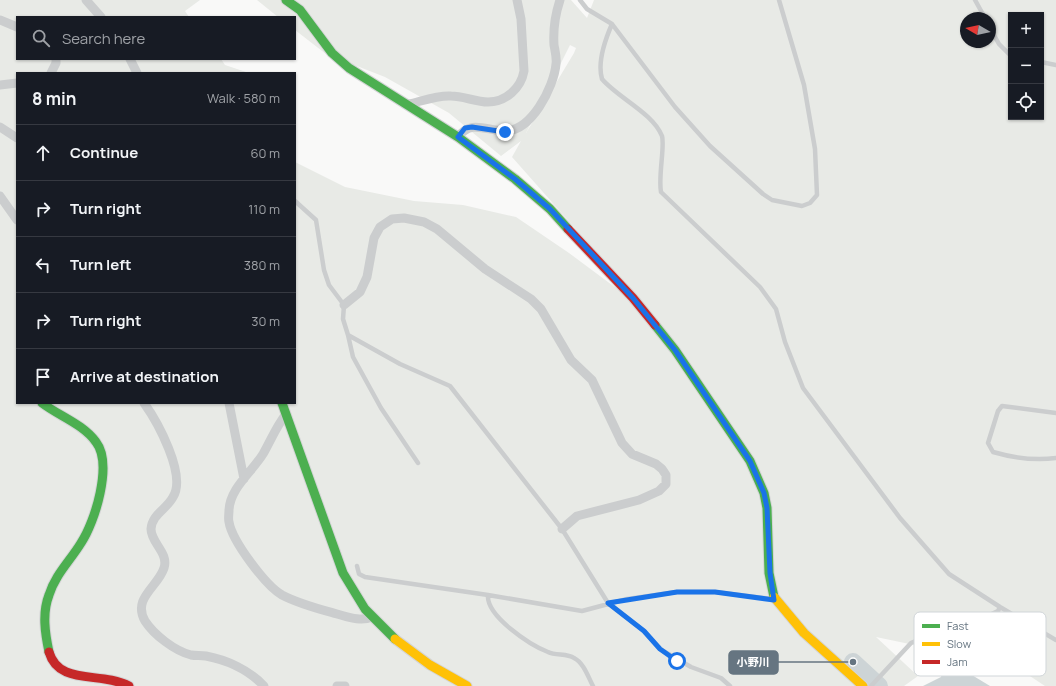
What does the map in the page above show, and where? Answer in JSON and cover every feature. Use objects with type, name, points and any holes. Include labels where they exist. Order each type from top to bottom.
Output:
[{"type":"street","points":[[86,0],[100,16]]},
{"type":"street","points":[[286,0],[300,10],[332,53],[350,68],[409,104],[458,137],[515,179],[550,209],[633,298],[675,350],[750,461],[764,493],[767,508],[770,573],[774,600],[804,633],[863,686]]},
{"type":"street","points":[[409,104],[450,96],[487,102],[498,100],[513,92],[523,78],[524,71],[521,20],[518,0]]},
{"type":"street","points":[[458,137],[465,128],[472,127],[505,132],[514,130],[535,113],[549,89],[555,74],[556,62],[554,30],[560,0]]},
{"type":"street","points":[[0,20],[16,27]]},
{"type":"street","points":[[52,72],[56,60]]},
{"type":"street","points":[[130,60],[136,72]]},
{"type":"street","points":[[0,85],[16,83]]},
{"type":"street","points":[[0,127],[16,137]]},
{"type":"street","points":[[0,196],[16,219]]},
{"type":"street","points":[[344,306],[360,292],[367,277],[374,238],[380,227],[392,219],[404,218],[424,222],[437,229],[485,270],[532,299],[541,309],[572,360],[592,380],[622,443],[632,454],[656,464],[666,475],[666,484],[659,491],[639,500],[577,516],[562,529]]},
{"type":"street","points":[[43,404],[56,414],[77,424],[87,432],[102,451],[103,460],[101,488],[86,535],[58,574],[45,606],[44,620],[48,649],[54,665],[60,672],[72,677],[117,680],[129,686]]},
{"type":"street","points":[[145,404],[166,439],[176,478],[177,488],[173,498],[153,521],[152,534],[164,557],[164,568],[142,601],[142,614],[145,621],[154,632],[182,652],[230,663],[251,674],[264,686]]},
{"type":"street","points":[[229,404],[244,479]]},
{"type":"street","points":[[282,404],[343,573],[352,592],[372,617],[414,655],[437,671],[467,686]]},
{"type":"street","points":[[286,414],[277,426],[262,455],[233,495],[229,508],[229,523],[237,542],[269,585],[282,595],[318,609],[352,618],[366,620],[372,617]]},
{"type":"street","points":[[337,686],[346,686]]},
{"type":"lane","points":[[580,0],[587,9],[612,24],[675,107],[721,157],[733,165],[763,194],[772,200],[802,206],[810,203],[818,195],[814,149],[804,85],[779,0]]},
{"type":"lane","points":[[974,0],[981,12]]},
{"type":"lane","points":[[612,24],[602,57],[600,71],[602,79],[652,121],[662,137],[659,182],[661,192],[667,200],[730,256],[768,298],[776,309],[785,342],[803,388],[900,518],[949,574],[1008,612]]},
{"type":"lane","points":[[996,39],[1008,55]]},
{"type":"lane","points":[[1044,63],[1056,65]]},
{"type":"lane","points":[[296,201],[316,220],[324,270],[329,285],[344,306],[343,318],[353,357],[381,408],[418,463]]},
{"type":"lane","points":[[348,335],[400,364],[450,386],[562,529],[608,603],[644,631],[666,653],[691,668],[721,678],[730,686]]},
{"type":"lane","points":[[1056,413],[1002,406],[998,411],[988,443],[993,452],[1000,454],[1038,460],[1056,458]]},
{"type":"lane","points":[[357,566],[359,574],[365,577],[488,595],[582,611],[608,603],[677,592],[715,592],[774,600]]},
{"type":"lane","points":[[488,595],[487,602],[500,618],[526,641],[549,653],[574,657],[581,663],[593,686]]},
{"type":"lane","points":[[996,612],[1000,607]]},
{"type":"lane","points":[[1046,634],[1056,640]]},
{"type":"lane","points":[[871,686],[911,643],[914,642]]},
{"type":"shaded area","points":[[0,0],[200,0],[185,11],[188,16],[16,16],[16,60],[222,60],[225,65],[246,72],[16,72],[16,404],[296,404],[296,162],[345,187],[414,201],[463,205],[516,217],[569,253],[651,314],[512,157],[521,141],[501,156],[449,113],[385,77],[326,54],[296,31],[296,16],[277,16],[257,0],[571,0],[587,18],[594,0],[1056,0],[1056,686],[1045,686],[1030,676],[1046,676],[1046,612],[914,612],[914,645],[876,637],[914,672],[914,676],[918,676],[904,686],[0,686]],"holes":[[[570,45],[576,48],[574,53],[526,133]]]},
{"type":"shaded area","points":[[974,676],[990,686],[923,686],[941,677]]},
{"type":"waterway","points":[[853,662],[879,686]]},
{"type":"traffic: fast","points":[[286,0],[300,10],[332,53],[349,68],[458,137],[515,179],[550,209],[568,229]]},
{"type":"traffic: fast","points":[[655,325],[675,350],[750,461],[764,493],[767,508],[769,573],[774,597]]},
{"type":"traffic: fast","points":[[43,404],[78,425],[91,436],[101,452],[103,464],[100,493],[92,521],[77,550],[55,581],[47,602],[45,609],[45,623],[49,652]]},
{"type":"traffic: fast","points":[[282,404],[343,573],[365,609],[395,639]]},
{"type":"traffic: slow","points":[[774,597],[804,633],[863,686]]},
{"type":"traffic: slow","points":[[395,639],[430,665],[467,686]]},
{"type":"traffic: jam","points":[[568,229],[633,298],[655,325]]},
{"type":"traffic: jam","points":[[49,652],[54,663],[62,670],[71,674],[106,679],[129,686]]},
{"type":"place","name":"小野川","points":[[853,662]]},
{"type":"route","points":[[505,132],[472,127],[465,128],[458,137],[515,179],[550,209],[633,298],[675,350],[750,461],[764,493],[767,508],[770,573],[774,600],[715,592],[677,592],[608,603],[644,631],[660,649],[677,661]]}]
